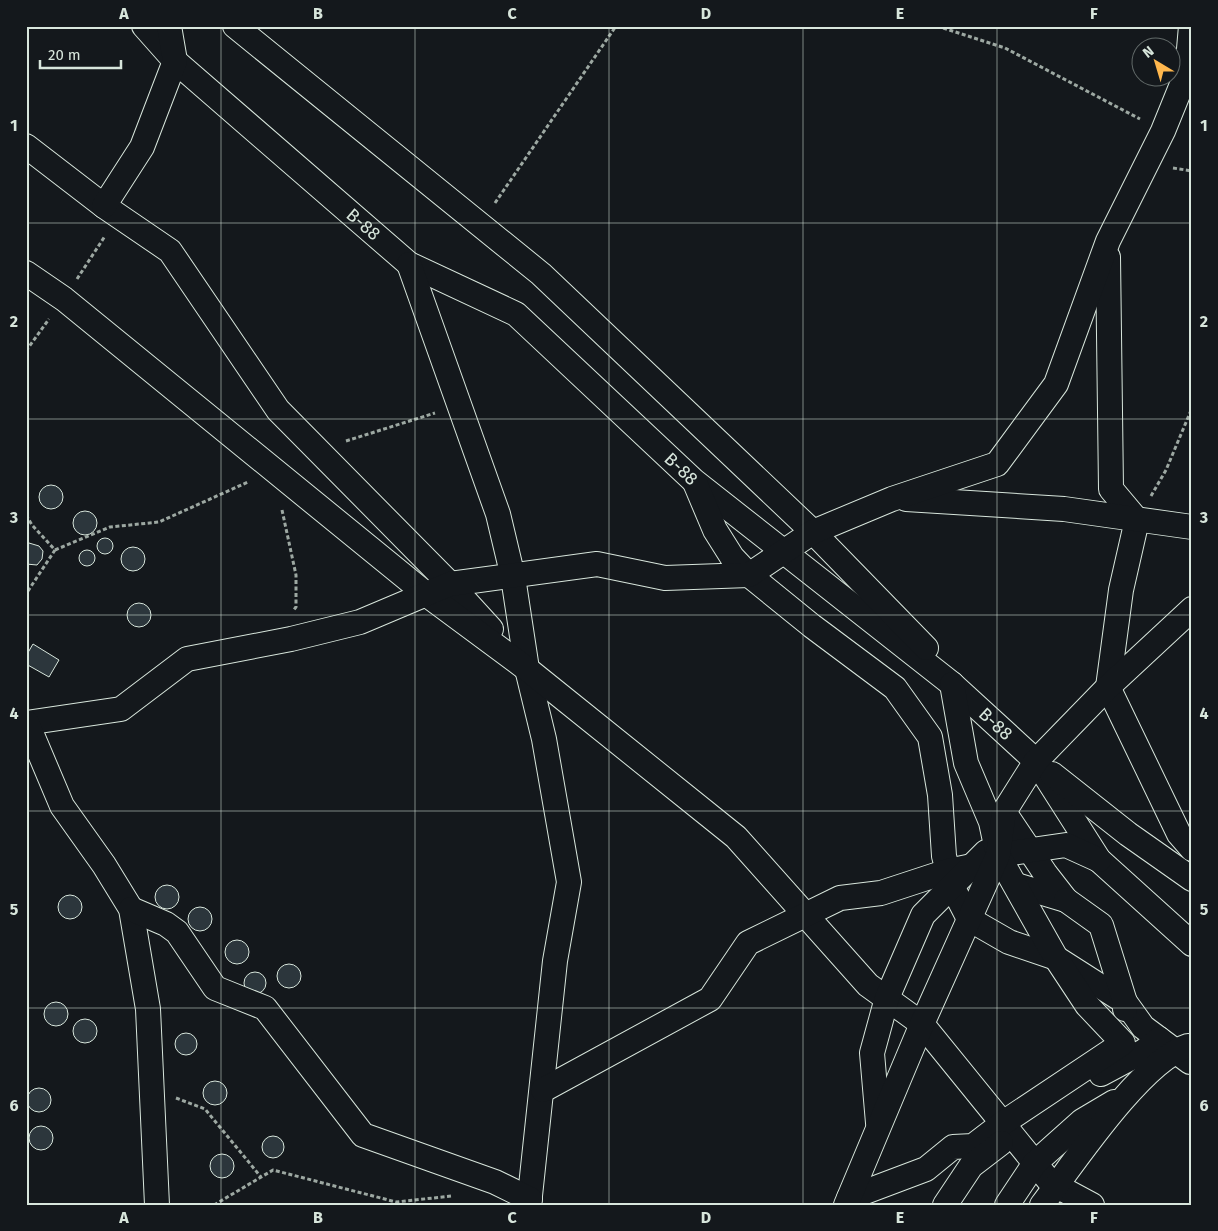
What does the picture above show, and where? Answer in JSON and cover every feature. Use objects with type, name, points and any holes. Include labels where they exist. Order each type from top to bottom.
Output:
[{"type":"street","name":"B-88","points":[[144,26],[175,61],[409,264],[516,314],[694,481],[783,553],[952,684],[1036,761],[1100,860],[1192,944]]},
{"type":"street","points":[[104,206],[142,147],[175,61],[169,26]]},
{"type":"street","points":[[235,26],[541,274],[813,532],[1036,761],[1128,834],[1192,879]]},
{"type":"street","points":[[157,1205],[148,1009],[131,909],[104,865],[62,806],[27,723],[121,709],[187,659],[291,639],[360,622],[450,584],[514,577],[597,564],[665,578],[749,575],[813,532],[892,499],[997,464],[1056,384],[1108,241],[1163,131],[1187,72],[1191,26]]},
{"type":"street","points":[[26,146],[104,206],[170,251],[278,410],[450,584],[527,669]]},
{"type":"street","points":[[1108,241],[1111,489],[1137,520]]},
{"type":"street","points":[[131,909],[166,924],[177,932],[215,988],[265,1008],[362,1134],[495,1182],[530,1202],[555,961],[569,882],[544,739],[527,669],[514,577],[498,514],[409,264]]},
{"type":"street","points":[[26,273],[64,299],[426,594],[527,669],[736,838],[868,985],[922,1024],[1051,1183],[1092,1205]]},
{"type":"street","points":[[694,481],[715,530],[732,557],[749,575],[895,688],[930,737],[940,795],[944,856],[950,879],[969,919],[1009,942],[1056,958],[1125,1002],[1163,1051]]},
{"type":"street","points":[[892,499],[1064,509],[1192,527]]},
{"type":"street","points":[[1137,520],[1121,590],[1108,687],[1179,834],[1192,849]]},
{"type":"street","points":[[847,1201],[922,1024],[998,855],[1004,812],[1036,761],[1108,687],[1192,609]]},
{"type":"street","points":[[952,684],[966,763],[991,822],[998,855],[1056,958],[1087,1005],[1163,1051]]},
{"type":"street","points":[[1004,812],[1045,873],[1066,900],[1101,925],[1125,1002],[1163,1051]]},
{"type":"street","points":[[543,1090],[710,1000],[748,943],[840,898],[881,893],[950,879],[972,866],[986,852],[998,855],[1066,845],[1100,860]]},
{"type":"street","points":[[879,1127],[872,1053],[887,998],[923,915],[950,879]]},
{"type":"street","points":[[1016,885],[1066,900]]},
{"type":"street","points":[[1042,1205],[1125,1095],[1163,1051]]},
{"type":"street","points":[[847,1201],[926,1169],[953,1147],[973,1146],[1007,1129],[1086,1082],[1163,1051]]},
{"type":"street","points":[[1007,1205],[1035,1163],[1082,1122],[1125,1095]]},
{"type":"street","points":[[945,1205],[971,1166],[1007,1129]]},
{"type":"path","points":[[480,224],[564,105],[616,26]]},
{"type":"path","points":[[937,26],[1005,48],[1163,131]]},
{"type":"path","points":[[1137,520],[1166,470],[1192,408]]},
{"type":"path","points":[[274,470],[296,575],[296,608],[291,614]]},
{"type":"path","points":[[26,515],[32,525],[55,550],[26,594]]},
{"type":"path","points":[[152,1090],[205,1109],[261,1178]]},
{"type":"path","points":[[214,1205],[273,1170],[396,1202],[461,1194]]},
{"type":"building","points":[[51,485],[59,489],[63,497],[59,505],[51,509],[43,505],[39,497],[43,489]]},
{"type":"building","points":[[85,511],[93,515],[97,523],[93,531],[85,535],[77,531],[73,523],[77,515]]},
{"type":"building","points":[[105,538],[113,546],[105,554],[97,546]]},
{"type":"building","points":[[26,544],[39,546],[43,551],[42,559],[37,565],[26,564]]},
{"type":"building","points":[[133,547],[141,551],[145,559],[141,567],[133,571],[125,567],[121,559],[125,551]]},
{"type":"building","points":[[87,550],[95,558],[87,566],[79,558]]},
{"type":"building","points":[[139,603],[147,607],[151,615],[147,623],[139,627],[131,623],[127,615],[131,607]]},
{"type":"building","points":[[33,644],[59,660],[49,677],[26,664],[26,656]]},
{"type":"building","points":[[167,885],[175,889],[179,897],[175,905],[167,909],[159,905],[155,897],[159,889]]},
{"type":"building","points":[[70,895],[78,899],[82,907],[78,915],[70,919],[62,915],[58,907],[62,899]]},
{"type":"building","points":[[200,907],[208,911],[212,919],[208,927],[200,931],[192,927],[188,919],[192,911]]},
{"type":"building","points":[[237,940],[245,944],[249,952],[245,960],[237,964],[229,960],[225,952],[229,944]]},
{"type":"building","points":[[289,964],[297,968],[301,976],[297,984],[289,988],[281,984],[277,976],[281,968]]},
{"type":"building","points":[[255,972],[263,975],[266,983],[263,991],[255,994],[247,991],[244,983],[247,975]]},
{"type":"building","points":[[56,1002],[64,1006],[68,1014],[64,1022],[56,1026],[48,1022],[44,1014],[48,1006]]},
{"type":"building","points":[[85,1019],[93,1023],[97,1031],[93,1039],[85,1043],[77,1039],[73,1031],[77,1023]]},
{"type":"building","points":[[182,1033],[190,1033],[197,1040],[197,1048],[190,1055],[182,1055],[175,1048],[175,1040]]},
{"type":"building","points":[[215,1081],[223,1085],[227,1093],[223,1101],[215,1105],[207,1101],[203,1093],[207,1085]]},
{"type":"building","points":[[39,1088],[47,1092],[51,1100],[47,1108],[39,1112],[31,1108],[27,1100],[31,1092]]},
{"type":"building","points":[[41,1126],[49,1130],[53,1138],[49,1146],[41,1150],[33,1146],[29,1138],[33,1130]]},
{"type":"building","points":[[269,1136],[277,1136],[284,1143],[284,1151],[277,1158],[269,1158],[262,1151],[262,1143]]},
{"type":"building","points":[[222,1154],[230,1158],[234,1166],[230,1174],[222,1178],[214,1174],[210,1166],[214,1158]]}]
